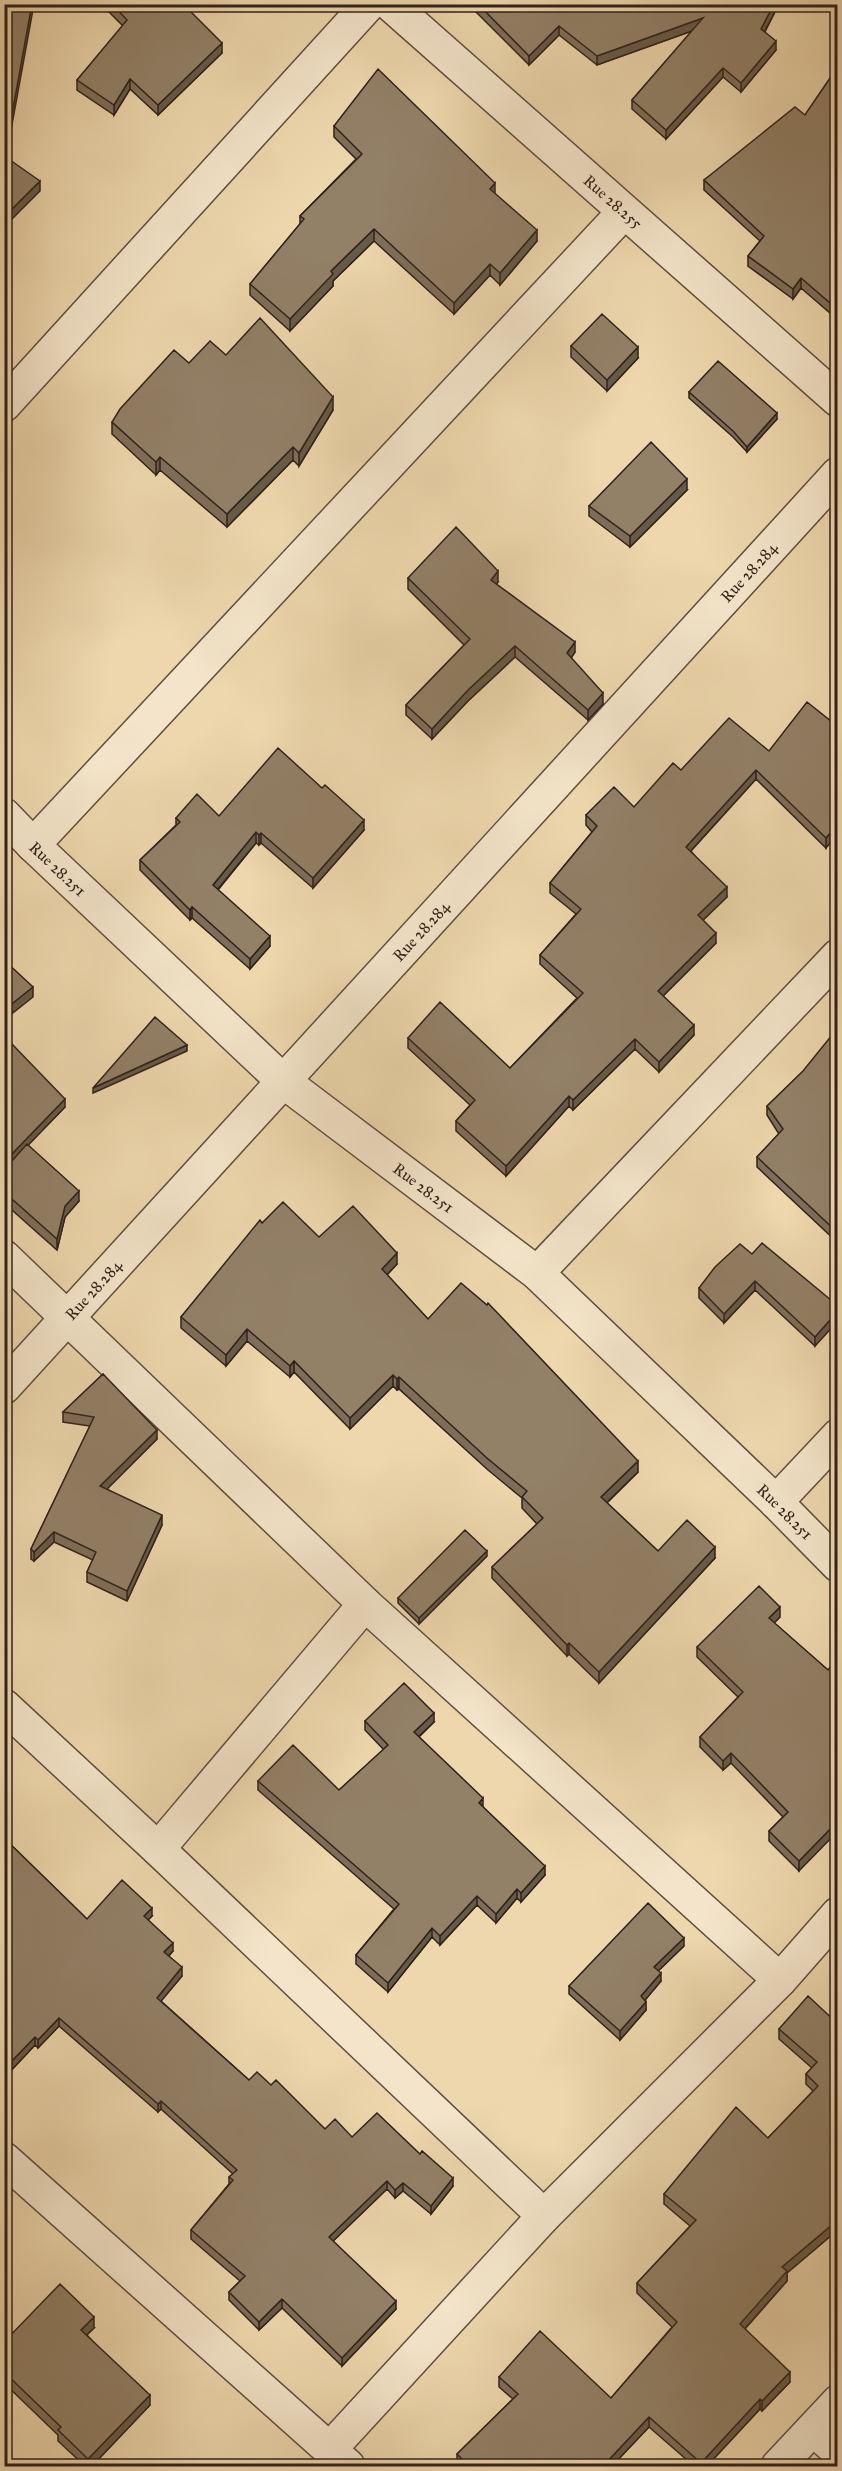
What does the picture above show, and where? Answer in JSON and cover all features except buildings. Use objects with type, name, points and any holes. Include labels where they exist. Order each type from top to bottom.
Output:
[{"type":"street","points":[[4,405],[369,4]]},
{"type":"street","name":"Rue 28.255","points":[[390,4],[837,400]]},
{"type":"street","points":[[33,845],[624,212]]},
{"type":"street","name":"Rue 28.284","points":[[4,1387],[837,474]]},
{"type":"street","name":"Rue 28.251","points":[[4,815],[283,1081],[537,1273],[776,1502],[837,1565]]},
{"type":"street","points":[[537,1273],[837,956]]},
{"type":"street","points":[[4,1257],[365,1604],[780,1980]]},
{"type":"street","points":[[776,1502],[837,1436]]},
{"type":"street","points":[[158,1849],[365,1604]]},
{"type":"street","points":[[4,1706],[544,2216]]},
{"type":"street","points":[[4,2159],[338,2458],[544,2216],[780,1980],[837,1914]]},
{"type":"street","points":[[778,2466],[837,2402]]},
{"type":"street","points":[[813,2429],[837,2451]]}]
